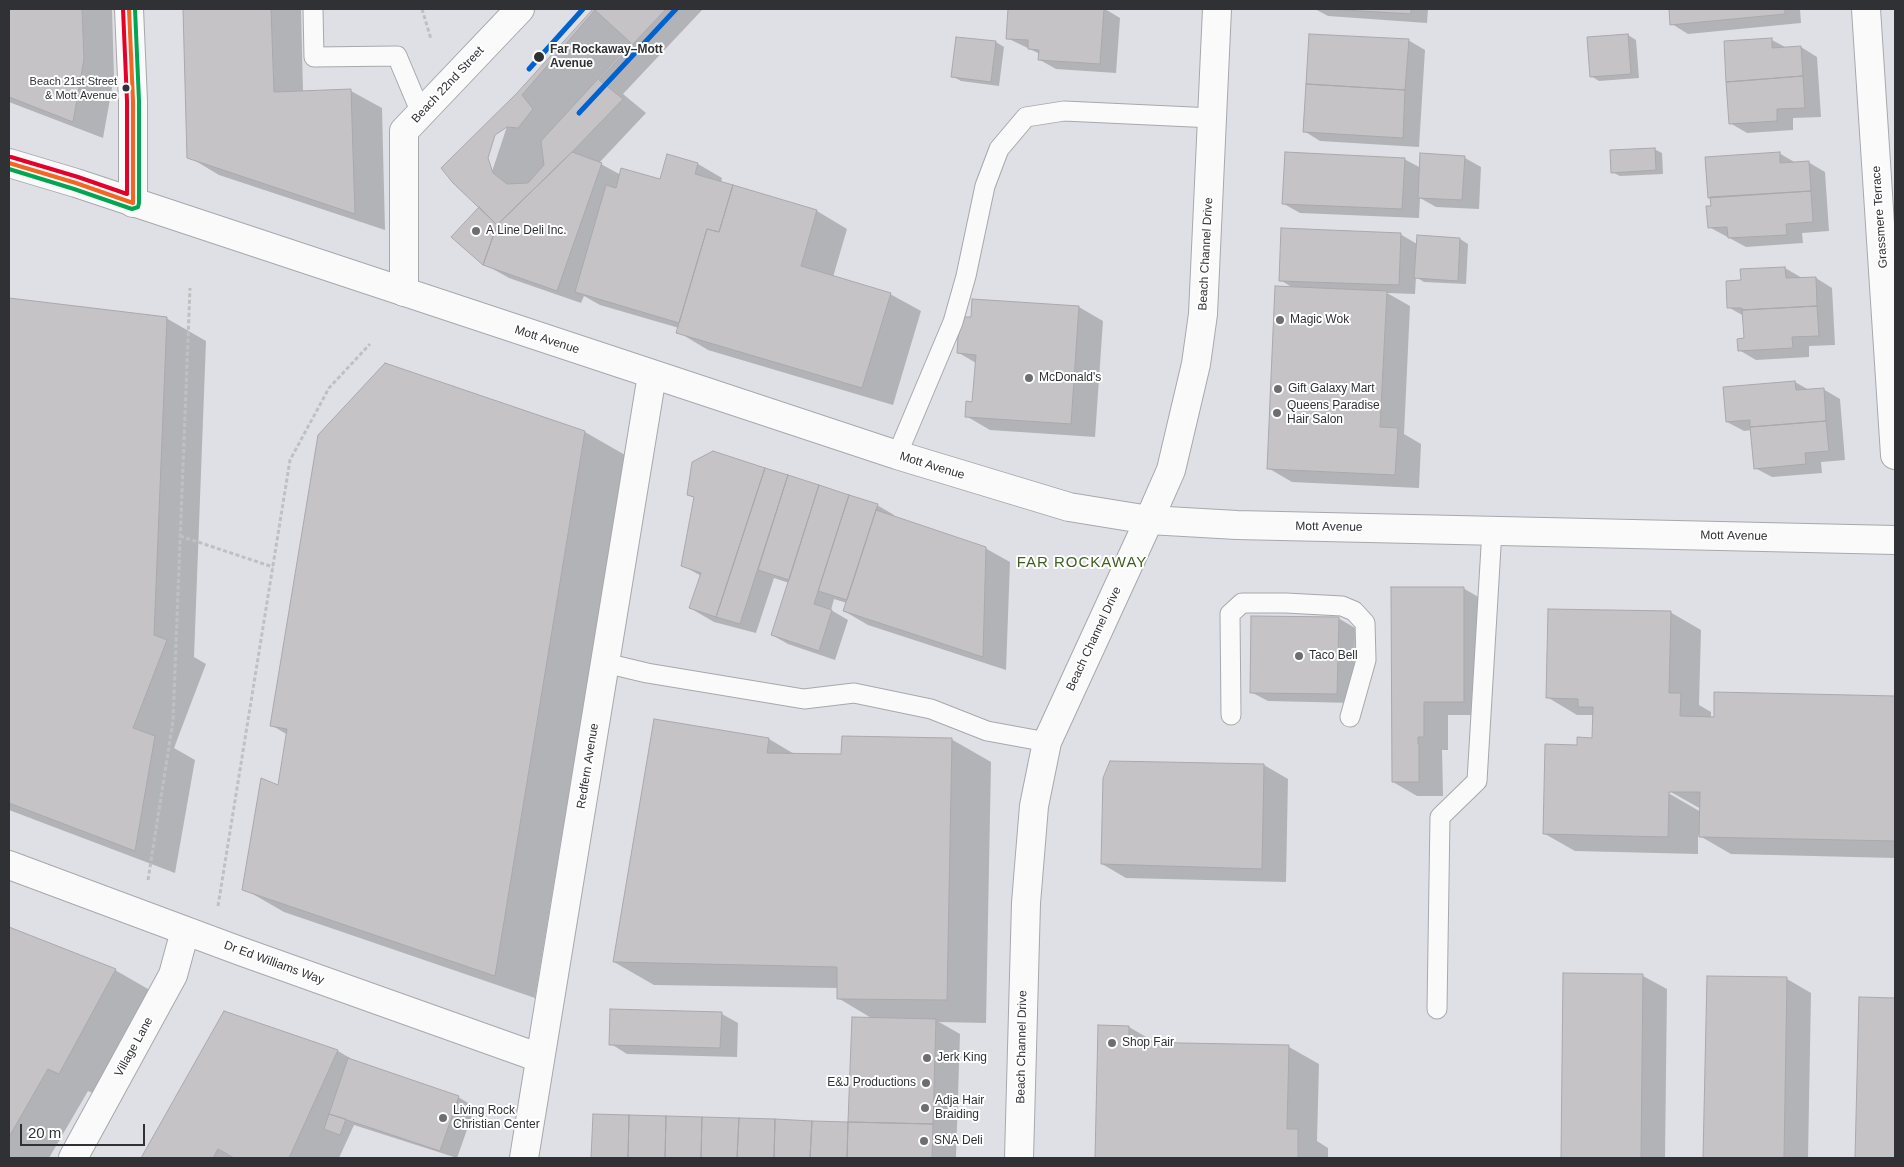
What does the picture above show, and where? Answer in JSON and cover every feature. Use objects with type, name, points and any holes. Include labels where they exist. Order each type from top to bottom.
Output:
[{"type":"street","points":[[129,9],[133,101],[133,203]]},
{"type":"street","name":"Beach 22nd Street","points":[[404,292],[404,131],[520,9]]},
{"type":"street","name":"Beach Channel Drive","points":[[1019,1158],[1026,903],[1034,806],[1047,742],[1150,520],[1170,470],[1196,364],[1203,314],[1217,9]]},
{"type":"street","name":"Grassmere Terrace","points":[[1866,9],[1895,455]]},
{"type":"street","name":"Mott Avenue","points":[[9,163],[76,183],[897,455],[1069,507],[1150,520],[1236,525],[1895,540]]},
{"type":"street","name":"Redfern Avenue","points":[[524,1158],[652,375]]},
{"type":"street","name":"Dr Ed Williams Way","points":[[9,865],[185,931],[540,1058]]},
{"type":"street","name":"Village Lane","points":[[73,1158],[173,975],[185,931]]},
{"type":"lane","points":[[313,9],[314,57],[397,56],[421,113]]},
{"type":"lane","points":[[897,455],[953,322],[966,276],[986,186],[999,149],[1026,117],[1064,111],[1213,118]]},
{"type":"lane","points":[[1437,1009],[1440,817],[1477,781],[1492,530]]},
{"type":"lane","points":[[1231,716],[1230,614],[1242,602],[1342,606],[1354,611],[1366,623],[1366,660],[1350,717]]},
{"type":"lane","points":[[605,663],[647,673],[804,699],[854,693],[931,709],[986,731],[1047,742]]},
{"type":"path","points":[[422,9],[432,39]]},
{"type":"path","points":[[148,883],[173,721],[190,288]]},
{"type":"path","points":[[218,909],[290,460],[329,388],[370,344]]},
{"type":"path","points":[[180,536],[273,567]]},
{"type":"building","points":[[9,9],[82,9],[84,59],[73,122],[9,97]]},
{"type":"building","points":[[183,9],[271,9],[274,92],[351,89],[355,214],[187,158]]},
{"type":"building","points":[[593,9],[666,9],[599,80],[623,99],[497,225],[453,183],[441,168],[517,93]]},
{"type":"building","points":[[1008,9],[1104,9],[1100,64],[1038,60],[1039,50],[1028,49],[1028,40],[1006,39]]},
{"type":"building","points":[[1327,9],[1411,9],[1411,14]]},
{"type":"building","points":[[1669,9],[1785,9],[1785,14],[1670,25]]},
{"type":"building","points":[[595,10],[631,43],[541,141],[544,165],[528,183],[507,184],[493,173],[488,158],[495,135],[507,127],[518,128],[533,109],[522,95]]},
{"type":"building","points":[[1309,34],[1409,39],[1405,90],[1306,84]]},
{"type":"building","points":[[1628,34],[1631,74],[1590,77],[1587,37]]},
{"type":"building","points":[[956,37],[996,41],[991,82],[951,77]]},
{"type":"building","points":[[1772,38],[1772,48],[1801,46],[1803,76],[1726,82],[1724,41]]},
{"type":"building","points":[[1803,76],[1805,108],[1777,109],[1777,121],[1729,124],[1726,82]]},
{"type":"building","points":[[1306,84],[1405,90],[1403,138],[1303,132]]},
{"type":"building","points":[[1655,148],[1656,170],[1611,173],[1610,150]]},
{"type":"building","points":[[572,152],[602,163],[557,291],[483,265],[497,225]]},
{"type":"building","points":[[1285,152],[1405,158],[1402,209],[1282,204]]},
{"type":"building","points":[[1780,152],[1780,163],[1809,161],[1811,191],[1708,198],[1705,157]]},
{"type":"building","points":[[1420,153],[1465,156],[1462,200],[1418,198]]},
{"type":"building","points":[[667,154],[698,163],[695,174],[733,185],[719,232],[707,229],[679,323],[575,292],[606,185],[616,188],[621,168],[660,179]]},
{"type":"building","points":[[733,185],[817,210],[801,266],[891,293],[862,388],[676,333],[707,229],[719,232]]},
{"type":"building","points":[[1811,191],[1813,222],[1786,224],[1787,235],[1728,238],[1727,227],[1708,228],[1706,206],[1711,206],[1710,197]]},
{"type":"building","name":"A Line Deli Inc.","points":[[479,207],[497,225],[483,265],[451,237]]},
{"type":"building","points":[[1281,228],[1401,233],[1399,285],[1279,281]]},
{"type":"building","points":[[1417,235],[1460,238],[1458,281],[1414,278]]},
{"type":"building","points":[[1785,267],[1786,278],[1816,277],[1817,306],[1742,310],[1742,308],[1727,308],[1726,281],[1741,280],[1740,269]]},
{"type":"building","points":[[1275,286],[1387,291],[1380,427],[1398,428],[1395,475],[1267,469]]},
{"type":"building","points":[[9,298],[167,317],[154,635],[167,640],[133,728],[155,736],[135,851],[9,803]]},
{"type":"building","points":[[972,299],[1079,306],[1071,424],[965,417],[966,401],[972,402],[976,355],[957,353],[958,337],[964,317],[971,317]]},
{"type":"building","points":[[1817,306],[1819,336],[1792,337],[1793,348],[1738,351],[1737,339],[1744,338],[1742,310]]},
{"type":"building","points":[[385,363],[585,431],[495,976],[242,890],[261,778],[278,785],[287,729],[270,726],[318,435]]},
{"type":"building","points":[[1795,381],[1796,390],[1824,388],[1826,421],[1750,427],[1750,420],[1726,422],[1723,387]]},
{"type":"building","points":[[1826,421],[1829,451],[1805,453],[1806,464],[1754,469],[1750,427]]},
{"type":"building","points":[[713,451],[765,468],[716,617],[689,608],[701,573],[681,566],[694,497],[687,495],[692,462]]},
{"type":"building","points":[[765,468],[788,475],[740,624],[716,617]]},
{"type":"building","points":[[788,475],[819,485],[789,580],[758,570]]},
{"type":"building","points":[[819,485],[849,495],[814,604],[832,610],[819,651],[771,635]]},
{"type":"building","points":[[849,495],[878,504],[847,600],[818,591]]},
{"type":"building","points":[[876,510],[986,547],[983,657],[843,611]]},
{"type":"building","points":[[1391,587],[1464,587],[1464,702],[1424,702],[1424,737],[1418,737],[1419,782],[1392,782]]},
{"type":"building","points":[[1548,609],[1671,611],[1669,693],[1681,693],[1680,716],[1714,717],[1714,692],[1895,696],[1895,841],[1699,837],[1700,792],[1669,792],[1668,837],[1543,834],[1545,744],[1577,745],[1577,737],[1592,738],[1593,707],[1578,707],[1578,699],[1546,698]]},
{"type":"building","points":[[1251,616],[1339,617],[1337,694],[1250,693]]},
{"type":"building","points":[[654,719],[769,738],[767,753],[841,754],[842,736],[952,738],[947,1000],[837,999],[837,967],[613,962]]},
{"type":"building","points":[[1110,761],[1264,764],[1262,869],[1101,864],[1103,778]]},
{"type":"building","points":[[9,927],[116,969],[59,1074],[48,1069],[9,1137]]},
{"type":"building","points":[[1563,973],[1643,974],[1641,1158],[1561,1158]]},
{"type":"building","points":[[1707,976],[1787,977],[1784,1158],[1703,1158]]},
{"type":"building","points":[[1859,997],[1895,998],[1895,1158],[1855,1158]]},
{"type":"building","points":[[610,1009],[722,1012],[720,1048],[609,1045]]},
{"type":"building","points":[[224,1011],[338,1050],[289,1158],[234,1158],[218,1149],[213,1158],[141,1158]]},
{"type":"building","points":[[852,1017],[936,1019],[933,1124],[848,1122]]},
{"type":"building","points":[[1098,1025],[1129,1026],[1129,1042],[1289,1045],[1287,1129],[1298,1129],[1298,1158],[1095,1158]]},
{"type":"building","points":[[348,1058],[459,1096],[440,1151],[329,1114]]},
{"type":"building","points":[[329,1114],[346,1119],[340,1135],[324,1129]]},
{"type":"building","points":[[593,1114],[629,1115],[628,1158],[591,1158]]},
{"type":"building","points":[[629,1115],[666,1116],[665,1158],[628,1158]]},
{"type":"building","points":[[666,1116],[702,1117],[701,1158],[665,1158]]},
{"type":"building","points":[[702,1117],[739,1118],[737,1158],[701,1158]]},
{"type":"building","points":[[739,1118],[775,1119],[774,1158],[737,1158]]},
{"type":"building","points":[[775,1119],[812,1121],[810,1158],[774,1158]]},
{"type":"building","points":[[812,1121],[848,1122],[847,1158],[810,1158]]},
{"type":"building","points":[[848,1122],[933,1124],[932,1158],[847,1158]]},
{"type":"transit line","points":[[11,157],[127,194],[127,101],[123,9]]},
{"type":"transit line","points":[[9,163],[76,183],[133,203],[133,101],[129,9]]},
{"type":"transit line","points":[[9,169],[132,209],[138,207],[139,101],[135,9]]},
{"type":"transit line","points":[[529,69],[583,9]]},
{"type":"transit line","points":[[579,113],[676,9]]},
{"type":"place","name":"Far Rockaway–Mott Avenue","points":[[539,57]]},
{"type":"place","name":"Beach 21st Street & Mott Avenue","points":[[126,88]]},
{"type":"place","name":"A Line Deli Inc.","points":[[476,231]]},
{"type":"place","name":"Magic Wok","points":[[1280,320]]},
{"type":"place","name":"McDonald's","points":[[1029,378]]},
{"type":"place","name":"Gift Galaxy Mart","points":[[1278,389]]},
{"type":"place","name":"Queens Paradise Hair Salon","points":[[1277,413]]},
{"type":"place","name":"Taco Bell","points":[[1299,656]]},
{"type":"place","name":"Shop Fair","points":[[1112,1043]]},
{"type":"place","name":"Jerk King","points":[[927,1058]]},
{"type":"place","name":"E&J Productions","points":[[926,1083]]},
{"type":"place","name":"Adja Hair Braiding","points":[[925,1108]]},
{"type":"place","name":"Living Rock Christian Center","points":[[443,1118]]},
{"type":"place","name":"SNA Deli","points":[[924,1141]]},
{"type":"district","name":"FAR ROCKAWAY","points":[[1082,563]]}]
